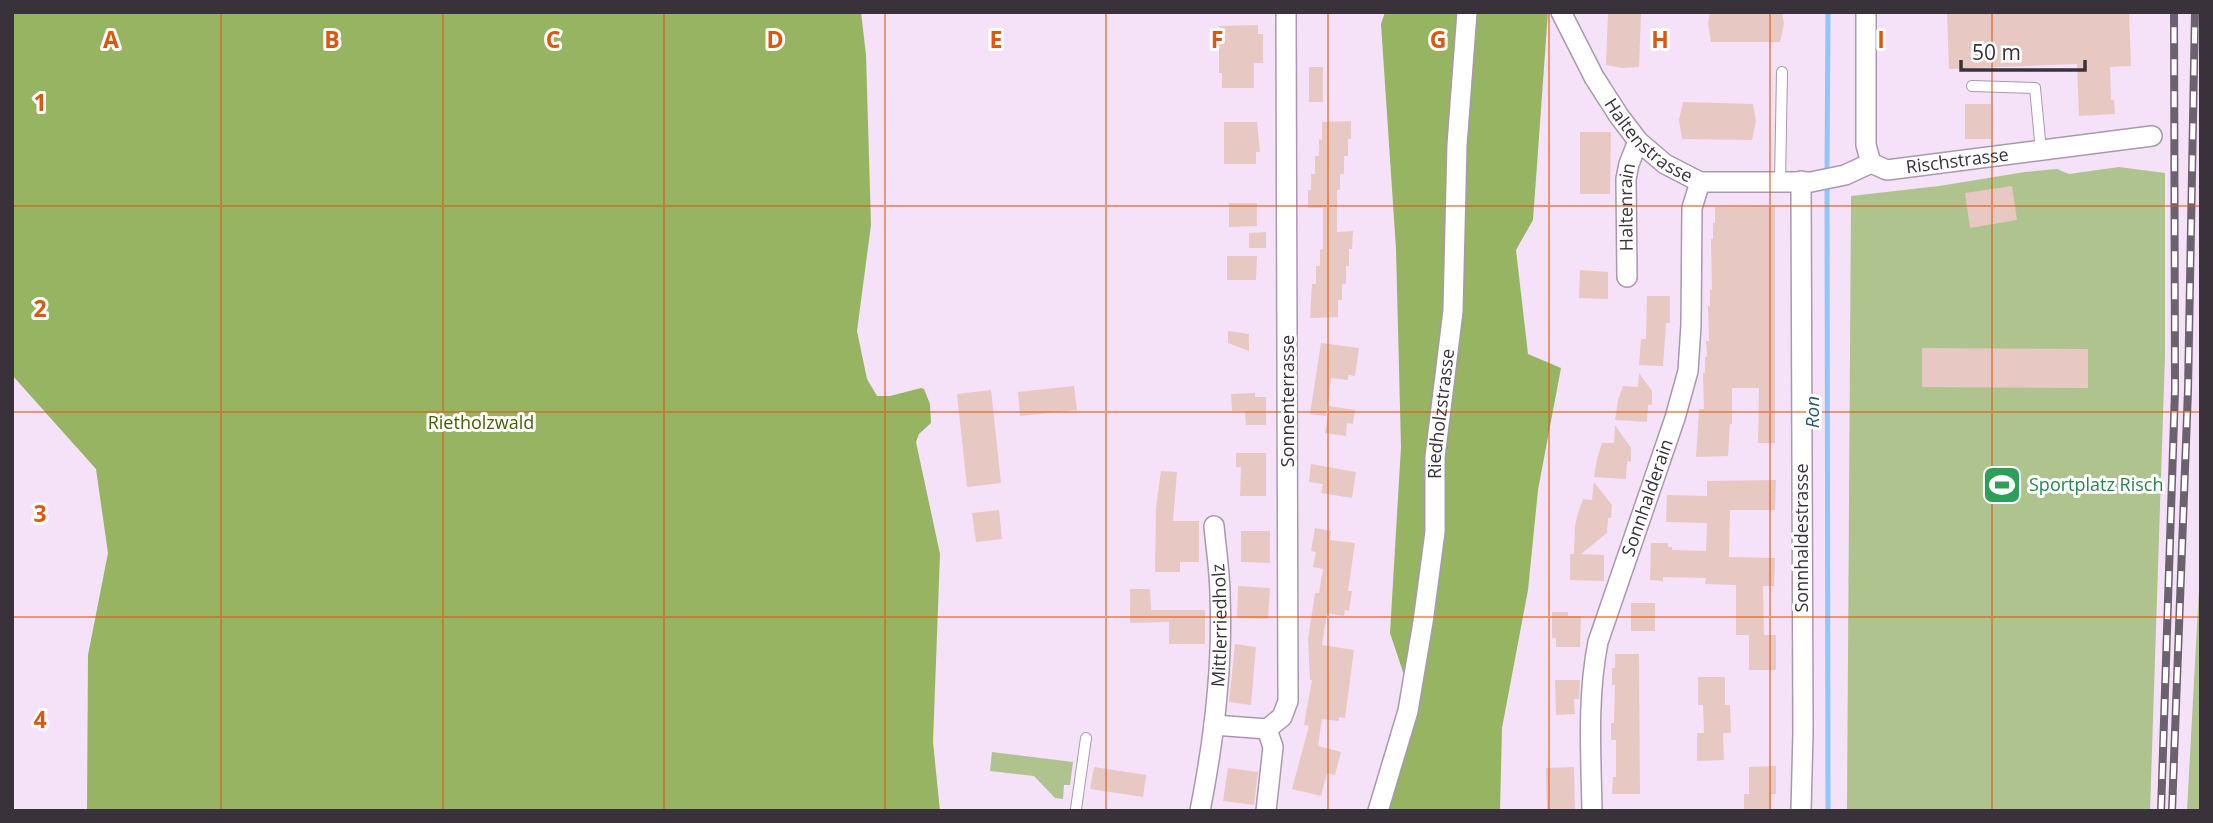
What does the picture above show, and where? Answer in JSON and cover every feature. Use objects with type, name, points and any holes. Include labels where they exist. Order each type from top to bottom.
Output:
[{"type":"street","name":"Sonnenterrasse","points":[[1267,729],[1282,717],[1288,701],[1286,12]]},
{"type":"street","name":"Riedholzstrasse","points":[[1378,811],[1408,711],[1435,532],[1435,457],[1454,311],[1457,145],[1467,12]]},
{"type":"street","name":"Haltenstrasse","points":[[1561,12],[1594,77],[1638,141],[1665,164],[1700,183],[1806,181],[1845,174],[1871,163]]},
{"type":"street","points":[[1866,12],[1866,145],[1871,163]]},
{"type":"street","name":"Rischstrasse","points":[[1871,163],[1887,170],[2152,136]]},
{"type":"street","name":"Haltenrain","points":[[1627,277],[1626,179],[1638,141]]},
{"type":"street","name":"Sonnhaldestrasse","points":[[1801,811],[1806,181]]},
{"type":"street","name":"Sonnhalderain","points":[[1592,811],[1592,672],[1598,642],[1675,418],[1688,371],[1692,208],[1700,183]]},
{"type":"street","name":"Mittlerriedholz","points":[[1214,526],[1220,594],[1220,649],[1214,725]]},
{"type":"street","points":[[1200,811],[1214,725],[1267,729],[1273,747],[1266,811]]},
{"type":"lane","points":[[1780,182],[1782,72]]},
{"type":"lane","points":[[1972,86],[2035,89],[2040,151]]},
{"type":"lane","points":[[1076,809],[1086,738]]},
{"type":"green space","name":"Rietholzwald","points":[[12,12],[861,12],[866,55],[871,225],[857,331],[867,379],[877,396],[890,396],[921,388],[924,389],[930,404],[931,423],[919,434],[916,442],[940,554],[933,742],[940,811],[87,811],[88,655],[108,553],[96,469],[12,375]]},
{"type":"green space","points":[[1385,12],[1548,12],[1533,220],[1516,250],[1528,354],[1561,368],[1538,490],[1528,590],[1502,728],[1500,811],[1388,811],[1415,708],[1390,633],[1401,447],[1396,249],[1381,24]]},
{"type":"green space","points":[[2119,167],[2165,173],[2165,355],[2150,811],[1847,811],[1851,196],[1939,186],[2025,172],[2057,169],[2069,174]]},
{"type":"green space","points":[[2201,552],[2201,811],[2187,811]]},
{"type":"green space","points":[[992,752],[1073,762],[1070,785],[1064,785],[1063,799],[1055,798],[1034,776],[990,771]]},
{"type":"building","points":[[1608,12],[1641,14],[1639,67],[1606,65]]},
{"type":"building","points":[[1710,12],[1782,12],[1784,24],[1780,42],[1711,42],[1708,23]]},
{"type":"building","points":[[1947,12],[2129,12],[2131,66],[2110,67],[2111,100],[2114,100],[2115,114],[2079,116],[2077,64],[1949,69]]},
{"type":"building","points":[[1258,25],[1258,34],[1263,34],[1263,63],[1254,63],[1254,88],[1222,88],[1222,73],[1219,73],[1219,26]]},
{"type":"building","points":[[1309,67],[1323,67],[1323,102],[1309,102]]},
{"type":"building","points":[[1683,102],[1753,104],[1756,121],[1752,140],[1682,139],[1679,120]]},
{"type":"building","points":[[1965,104],[1991,104],[1991,139],[1965,139]]},
{"type":"building","points":[[1351,121],[1348,156],[1344,156],[1344,174],[1340,174],[1340,190],[1337,190],[1337,232],[1353,231],[1349,266],[1346,266],[1346,284],[1342,284],[1342,300],[1338,300],[1338,317],[1310,318],[1312,284],[1316,284],[1316,266],[1320,266],[1320,250],[1323,249],[1323,208],[1308,208],[1311,174],[1315,174],[1315,156],[1319,156],[1322,122]]},
{"type":"building","points":[[1224,122],[1257,122],[1260,152],[1256,152],[1256,164],[1224,164]]},
{"type":"building","points":[[1580,132],[1611,132],[1610,194],[1580,194]]},
{"type":"building","points":[[2012,186],[2017,220],[1970,228],[1965,193]]},
{"type":"building","points":[[1229,203],[1257,203],[1257,226],[1229,227]]},
{"type":"building","points":[[1775,206],[1775,443],[1758,443],[1759,388],[1732,388],[1732,424],[1728,456],[1696,457],[1699,409],[1704,409],[1703,373],[1707,357],[1706,341],[1709,341],[1711,239],[1715,207]]},
{"type":"building","points":[[1266,232],[1266,248],[1249,248],[1249,233]]},
{"type":"building","points":[[1227,256],[1257,256],[1256,280],[1227,280]]},
{"type":"building","points":[[1580,270],[1608,272],[1608,299],[1579,298]]},
{"type":"building","points":[[1647,296],[1670,296],[1670,323],[1666,323],[1663,366],[1639,365],[1641,339],[1646,339]]},
{"type":"building","points":[[1228,331],[1249,334],[1249,351],[1228,343]]},
{"type":"building","points":[[1321,343],[1359,348],[1355,376],[1348,375],[1348,380],[1331,378],[1326,416],[1310,414]]},
{"type":"building","points":[[1922,348],[2088,349],[2088,388],[1922,387]]},
{"type":"building","points":[[1639,373],[1652,391],[1652,405],[1648,405],[1647,422],[1615,420],[1623,386],[1638,387]]},
{"type":"building","points":[[1074,386],[1077,410],[1020,416],[1018,392]]},
{"type":"building","points":[[991,390],[1001,483],[967,487],[957,394]]},
{"type":"building","points":[[1255,393],[1255,397],[1266,397],[1266,425],[1246,425],[1245,411],[1232,411],[1231,394]]},
{"type":"building","points":[[1329,406],[1355,410],[1353,424],[1347,423],[1346,436],[1325,433]]},
{"type":"building","points":[[1615,425],[1631,448],[1631,462],[1627,461],[1626,479],[1594,477],[1602,443],[1614,443]]},
{"type":"building","points":[[1236,453],[1266,453],[1266,496],[1240,496],[1241,467],[1236,467]]},
{"type":"building","points":[[1311,464],[1356,472],[1352,498],[1321,493],[1323,484],[1309,482]]},
{"type":"building","points":[[1161,471],[1177,472],[1173,521],[1199,521],[1199,562],[1180,562],[1180,572],[1155,572],[1156,508]]},
{"type":"building","points":[[1776,480],[1775,510],[1730,510],[1729,557],[1775,558],[1774,586],[1763,586],[1764,635],[1776,635],[1776,670],[1749,670],[1749,635],[1736,635],[1736,585],[1705,584],[1706,578],[1663,577],[1663,581],[1650,580],[1651,543],[1668,543],[1672,550],[1706,551],[1707,523],[1666,522],[1667,495],[1707,496],[1707,481]]},
{"type":"building","points":[[1594,482],[1612,505],[1611,518],[1608,518],[1607,533],[1581,554],[1604,555],[1604,581],[1570,580],[1570,554],[1574,554],[1578,513],[1583,499],[1592,500]]},
{"type":"building","points":[[999,510],[1002,539],[976,542],[972,513]]},
{"type":"building","points":[[1315,528],[1331,531],[1330,540],[1355,543],[1348,591],[1352,591],[1349,611],[1345,610],[1344,616],[1327,613],[1322,645],[1354,650],[1345,718],[1339,717],[1339,721],[1322,719],[1318,746],[1341,752],[1335,775],[1327,773],[1321,796],[1292,789],[1309,726],[1304,725],[1312,680],[1308,639],[1315,593],[1319,593],[1323,569],[1313,567],[1316,552],[1311,551]]},
{"type":"building","points":[[1241,531],[1270,531],[1270,563],[1241,562]]},
{"type":"building","points":[[1238,586],[1270,588],[1268,619],[1237,618]]},
{"type":"building","points":[[1130,589],[1150,589],[1151,610],[1205,610],[1205,644],[1169,644],[1169,622],[1130,623]]},
{"type":"building","points":[[1631,603],[1655,603],[1655,631],[1631,631]]},
{"type":"building","points":[[1552,612],[1568,612],[1568,616],[1581,616],[1580,647],[1556,647],[1556,638],[1552,638]]},
{"type":"building","points":[[1235,644],[1256,647],[1251,705],[1229,702]]},
{"type":"building","points":[[1615,654],[1639,654],[1640,794],[1612,794],[1613,777],[1616,777],[1616,740],[1611,740],[1615,685],[1612,685],[1612,668],[1615,668]]},
{"type":"building","points":[[1698,677],[1725,677],[1725,705],[1730,705],[1731,733],[1723,733],[1724,760],[1697,761],[1697,733],[1704,733],[1703,705],[1698,705]]},
{"type":"building","points":[[1555,680],[1580,680],[1579,699],[1574,699],[1575,714],[1556,715]]},
{"type":"building","points":[[1776,766],[1776,794],[1771,794],[1771,811],[1744,811],[1744,794],[1749,794],[1749,767]]},
{"type":"building","points":[[1094,767],[1146,775],[1143,797],[1090,789]]},
{"type":"building","points":[[1574,767],[1575,811],[1547,811],[1546,768]]},
{"type":"building","points":[[1228,768],[1258,772],[1254,805],[1223,801]]},
{"type":"waterway","name":"Ron","points":[[1827,174],[1828,12]]},
{"type":"waterway","name":"Ron","points":[[1827,184],[1828,811]]},
{"type":"railway","points":[[2161,811],[2175,390],[2174,12]]},
{"type":"railway","points":[[2172,811],[2188,390],[2195,12]]},
{"type":"place","name":"Sportplatz Risch","points":[[2002,485]]}]
